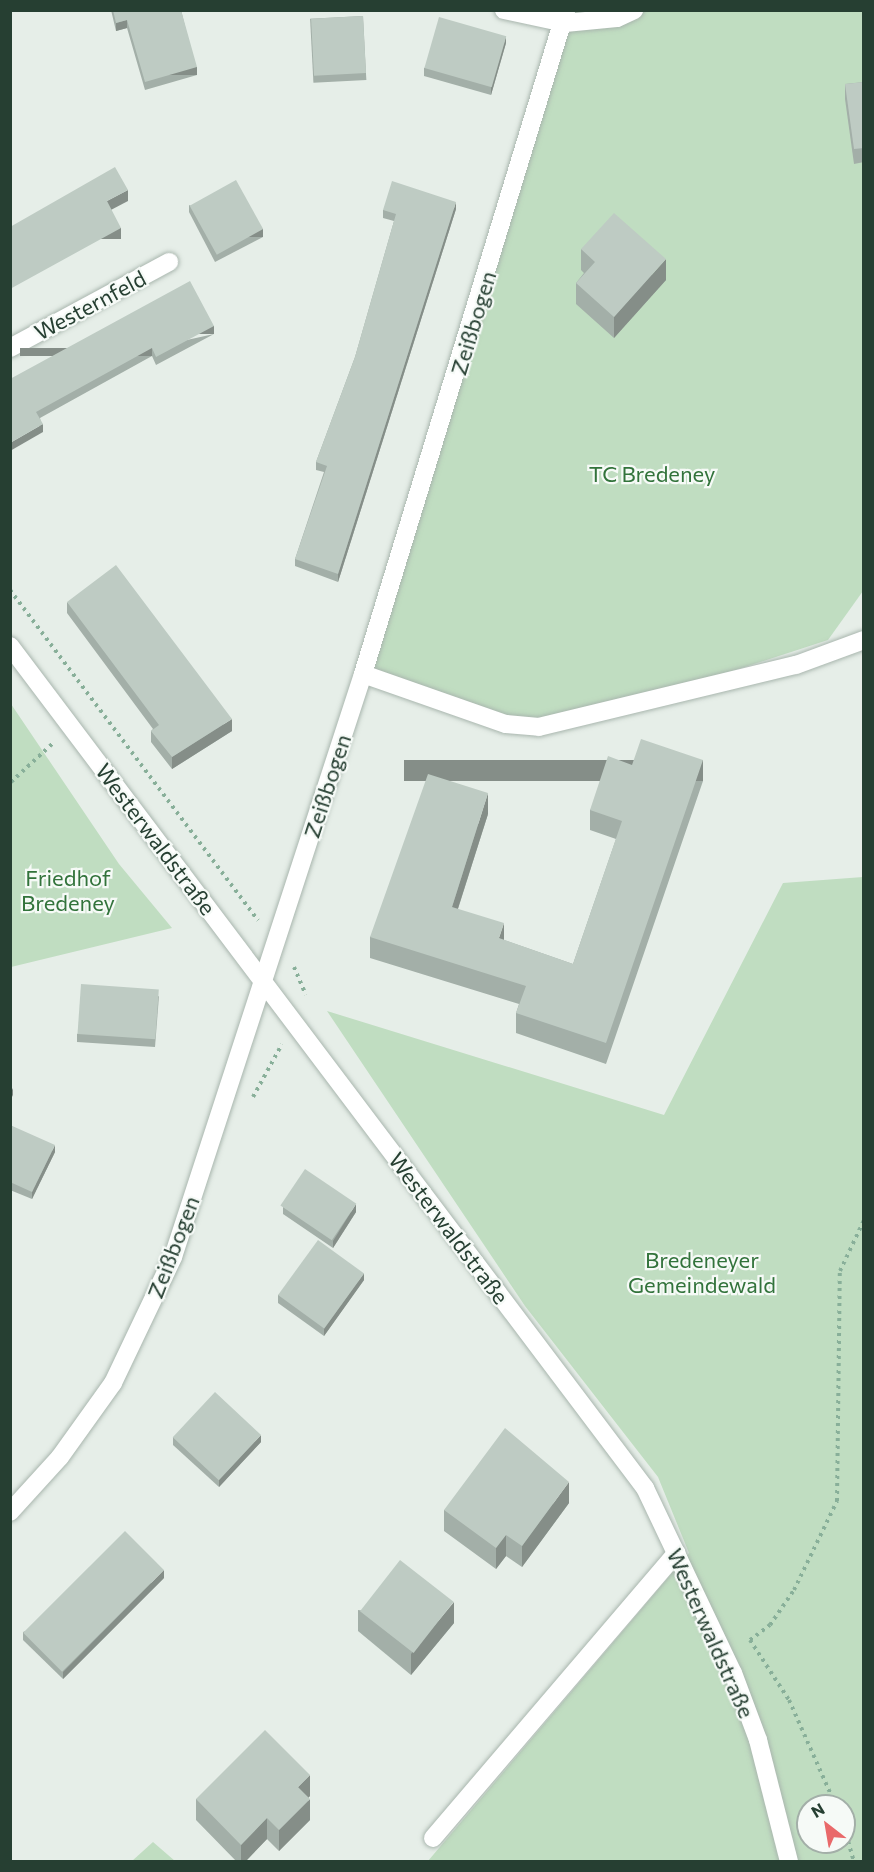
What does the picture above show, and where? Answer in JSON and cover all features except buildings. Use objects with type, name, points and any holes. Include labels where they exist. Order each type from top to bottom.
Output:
[{"type":"street","points":[[504,10],[566,17],[617,18],[634,10]]},
{"type":"street","name":"Zeißbogen","points":[[10,1512],[87,1423],[131,1348],[173,1257],[363,674],[566,17]]},
{"type":"street","name":"Westernfeld","points":[[10,348],[170,262]]},
{"type":"street","points":[[363,674],[506,724],[539,728],[796,665],[864,640]]},
{"type":"street","name":"Westerwaldstraße","points":[[10,646],[645,1488],[754,1729],[789,1862]]},
{"type":"street","points":[[433,1838],[676,1553]]},
{"type":"path","points":[[10,590],[258,920]]},
{"type":"path","points":[[11,782],[72,728]]},
{"type":"path","points":[[247,1104],[285,1042]]},
{"type":"path","points":[[750,1640],[770,1625],[794,1590],[837,1501],[840,1272],[864,1220]]},
{"type":"path","points":[[775,1676],[830,1794]]},
{"type":"green space","name":"TC Bredeney","points":[[569,11],[863,11],[863,591],[828,640],[686,686],[540,719],[508,718],[370,670]]},
{"type":"green space","name":"Friedhof Bredeney","points":[[11,704],[119,864],[172,928],[11,967]]},
{"type":"green space","name":"Bredeneyer Gemeindewald","points":[[863,877],[863,1861],[428,1861],[689,1553],[658,1477],[525,1306],[327,1011],[664,1115],[783,883]]},
{"type":"green space","points":[[153,1842],[175,1861],[132,1861]]}]
